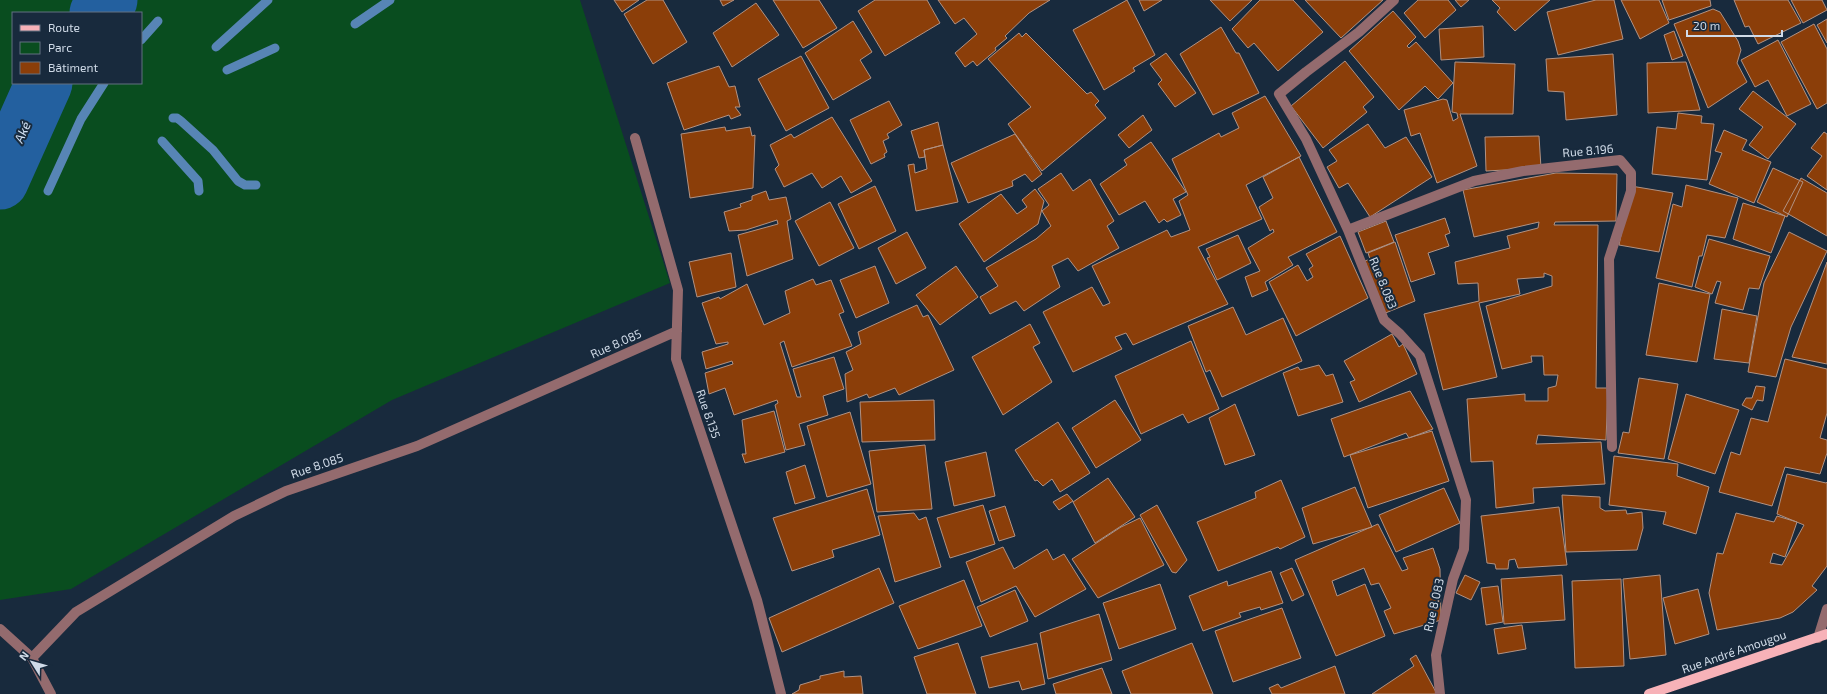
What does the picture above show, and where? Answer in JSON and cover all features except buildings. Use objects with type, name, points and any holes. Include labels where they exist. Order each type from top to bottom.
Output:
[{"type":"main road","name":"Rue André Amougou","points":[[1649,694],[1822,636]]},
{"type":"street","name":"Rue 8.083","points":[[1394,0],[1359,32],[1279,94],[1306,139],[1348,230],[1384,320],[1400,334],[1420,356],[1466,500],[1464,549],[1453,579],[1436,655],[1440,694]]},
{"type":"street","name":"Rue 8.135","points":[[634,138],[678,290],[676,359],[757,600],[781,694]]},
{"type":"street","name":"Rue 8.196","points":[[1348,230],[1474,180],[1523,171],[1620,160],[1631,173],[1631,191],[1609,259],[1612,447]]},
{"type":"street","name":"Rue 8.085","points":[[32,658],[76,612],[234,516],[286,491],[417,446],[677,332]]},
{"type":"street","points":[[1822,636],[1827,609]]},
{"type":"street","points":[[0,629],[32,658],[51,694]]},
{"type":"green space","points":[[0,0],[580,0],[670,283],[392,400],[71,589],[0,600]]},
{"type":"waterway","name":"Aké","points":[[99,12],[109,0]]},
{"type":"waterway","points":[[216,47],[268,0]]},
{"type":"waterway","points":[[355,24],[390,0]]},
{"type":"waterway","points":[[142,39],[158,21]]},
{"type":"waterway","points":[[227,70],[275,48]]},
{"type":"waterway","name":"Aké","points":[[0,181],[44,84]]},
{"type":"waterway","points":[[48,191],[81,119],[103,84]]},
{"type":"waterway","points":[[173,118],[177,118],[181,121],[213,150],[238,181],[245,185],[256,185]]},
{"type":"waterway","points":[[162,141],[198,181],[199,191]]}]
